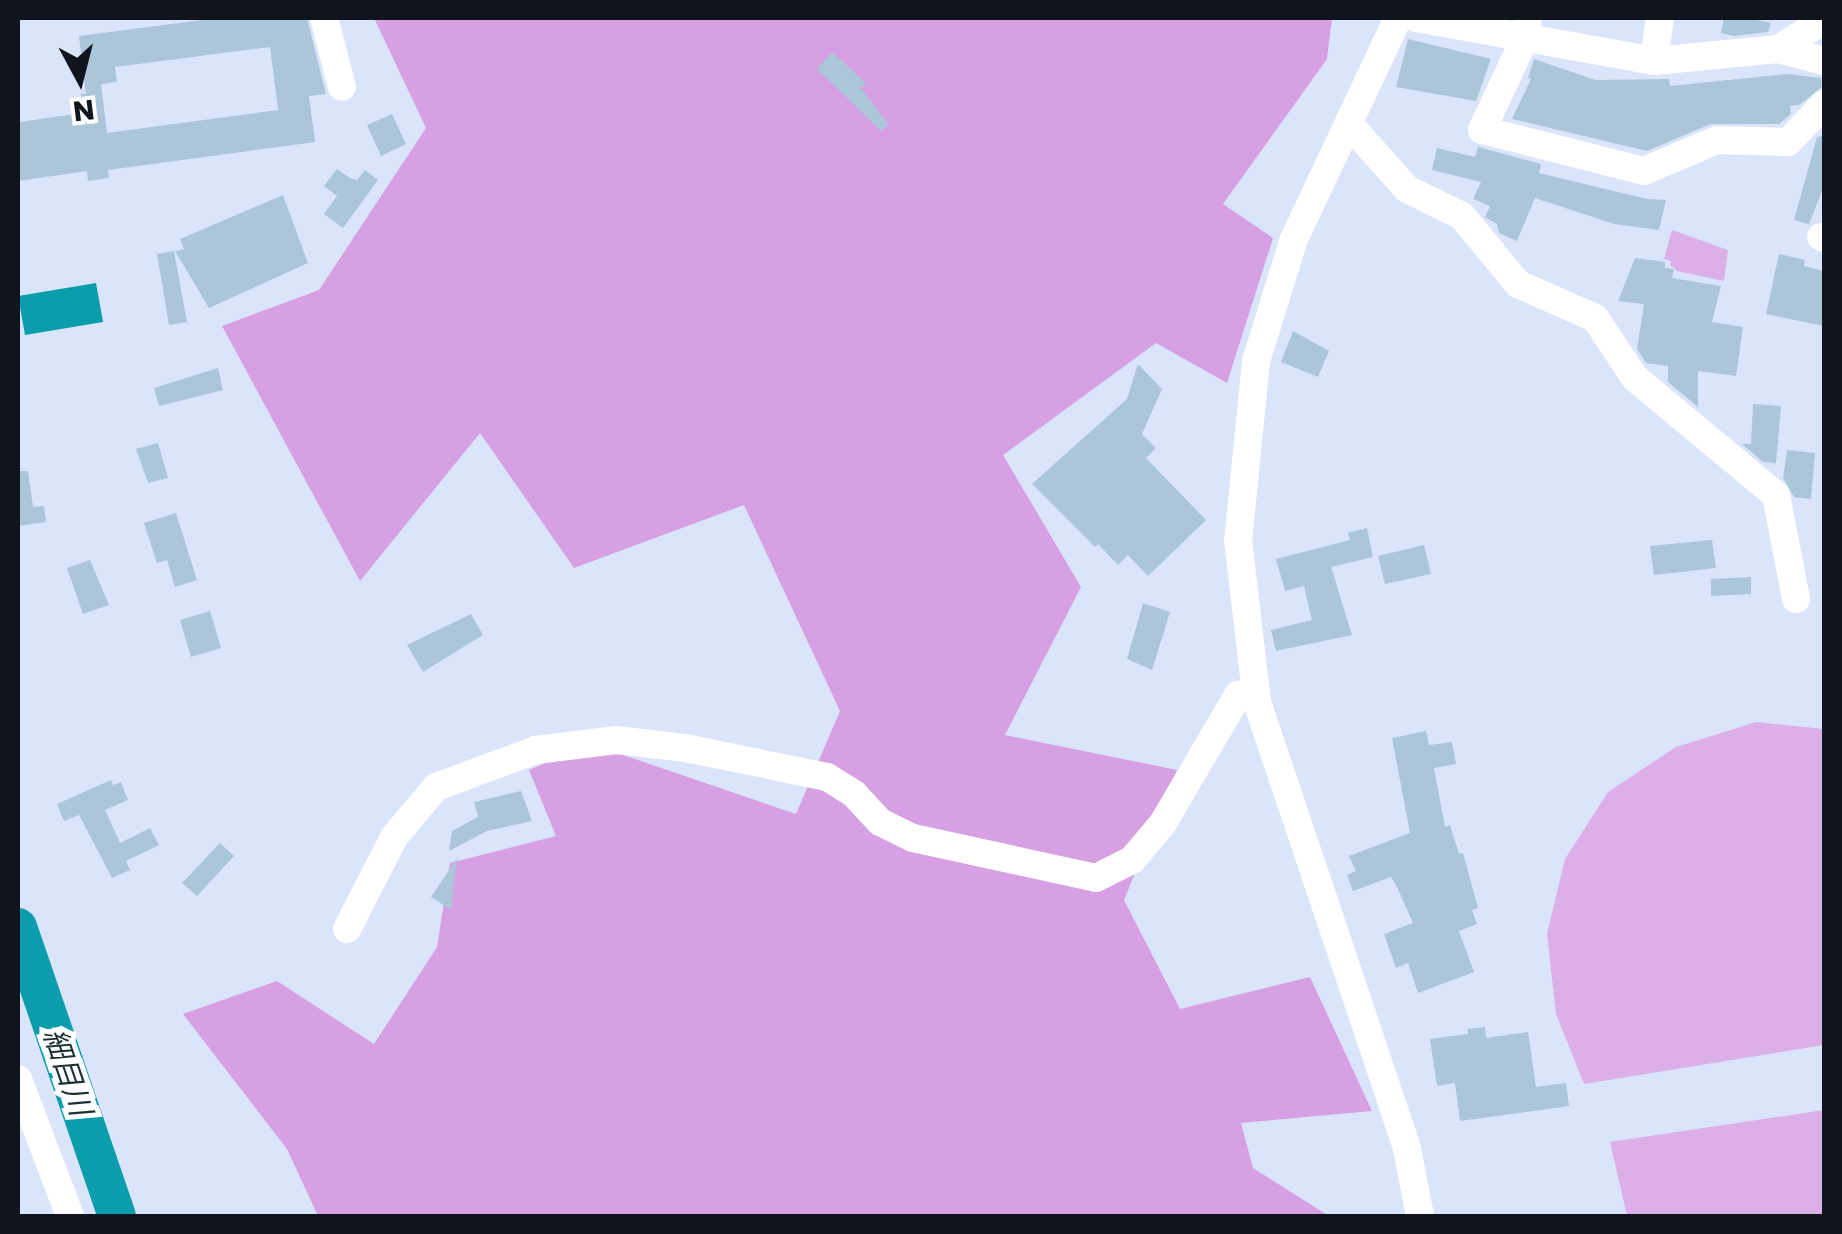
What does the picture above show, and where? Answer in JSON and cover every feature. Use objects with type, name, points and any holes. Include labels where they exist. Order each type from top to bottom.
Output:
[{"type":"street","points":[[324,18],[342,88]]},
{"type":"street","points":[[1398,18],[1351,126],[1294,239],[1256,361],[1238,540],[1256,691],[1300,838],[1407,1149],[1420,1216]]},
{"type":"street","points":[[1416,18],[1526,29],[1654,61],[1778,49],[1824,62]]},
{"type":"street","points":[[1654,61],[1660,18]]},
{"type":"street","points":[[1778,49],[1783,18]]},
{"type":"street","points":[[1778,49],[1824,20]]},
{"type":"street","points":[[1526,29],[1482,130],[1644,171],[1717,140],[1788,142],[1824,104]]},
{"type":"street","points":[[1351,126],[1407,189],[1462,216],[1518,284],[1594,318],[1635,378],[1776,495],[1796,599]]},
{"type":"street","points":[[347,929],[394,837],[436,787],[536,750],[616,740],[685,748],[827,778],[854,794],[880,822],[913,838],[1096,878],[1132,860],[1163,823],[1238,695],[1256,691]]},
{"type":"street","points":[[18,1079],[70,1216]]},
{"type":"shaded area","points":[[374,18],[1332,18],[1327,59],[1223,204],[1273,238],[1227,383],[1156,343],[1003,455],[1081,587],[1005,735],[1177,770],[1124,900],[1180,1009],[1310,977],[1372,1111],[1241,1123],[1253,1168],[1329,1216],[318,1216],[287,1149],[183,1014],[277,981],[374,1044],[437,947],[450,863],[556,836],[529,770],[591,744],[796,814],[840,711],[744,505],[574,568],[480,433],[360,581],[222,326],[319,290],[426,128]]},
{"type":"shaded area","points":[[1672,230],[1728,250],[1724,281],[1677,271],[1670,265],[1671,261],[1664,259]]},
{"type":"shaded area","points":[[1756,722],[1824,729],[1824,1045],[1584,1084],[1556,1014],[1547,934],[1565,859],[1608,792],[1676,747]]},
{"type":"shaded area","points":[[1824,1110],[1824,1216],[1627,1216],[1610,1142]]},
{"type":"water","points":[[96,283],[103,322],[25,335],[18,296]]},
{"type":"building","points":[[218,18],[307,18],[326,94],[309,96],[315,142],[108,170],[109,178],[88,181],[87,171],[18,181],[19,122],[83,113],[81,94],[86,94],[79,36]],"holes":[[[270,47],[278,110],[107,133],[101,84],[117,82],[115,67]]]},
{"type":"building","points":[[1724,18],[1771,23],[1768,32],[1734,36],[1721,33]]},
{"type":"building","points":[[1408,39],[1491,59],[1476,101],[1396,87]]},
{"type":"building","points":[[832,52],[866,83],[861,88],[888,124],[881,131],[817,69]]},
{"type":"building","points":[[1534,59],[1595,80],[1669,79],[1670,86],[1788,74],[1821,78],[1822,87],[1799,105],[1790,106],[1791,114],[1779,124],[1711,124],[1647,151],[1512,119],[1531,79],[1528,78]]},
{"type":"building","points":[[392,114],[406,144],[381,156],[367,125]]},
{"type":"building","points":[[1824,136],[1824,186],[1809,224],[1794,220],[1817,137]]},
{"type":"building","points":[[1478,147],[1541,164],[1539,173],[1666,200],[1659,230],[1614,224],[1535,198],[1517,241],[1499,233],[1497,224],[1485,217],[1490,206],[1473,199],[1481,182],[1432,170],[1437,148],[1475,157]]},
{"type":"building","points":[[337,169],[357,180],[365,170],[378,180],[343,228],[324,214],[337,196],[324,186]]},
{"type":"building","points":[[283,195],[308,263],[209,308],[175,251],[184,249],[180,239]]},
{"type":"building","points":[[174,251],[187,322],[169,325],[157,254]]},
{"type":"building","points":[[1779,254],[1805,260],[1804,266],[1824,271],[1824,326],[1766,314]]},
{"type":"building","points":[[1635,258],[1665,262],[1665,268],[1674,269],[1672,278],[1721,286],[1712,322],[1743,327],[1736,376],[1698,371],[1698,407],[1668,382],[1668,366],[1646,363],[1637,349],[1644,304],[1618,301]]},
{"type":"building","points":[[1293,331],[1329,351],[1318,377],[1281,362]]},
{"type":"building","points":[[1138,364],[1162,389],[1142,434],[1156,448],[1146,458],[1206,520],[1148,576],[1128,555],[1118,565],[1098,544],[1095,547],[1032,484],[1127,399]]},
{"type":"building","points":[[218,368],[223,390],[159,406],[154,388]]},
{"type":"building","points":[[1753,404],[1781,406],[1776,463],[1763,462],[1742,444],[1751,444]]},
{"type":"building","points":[[158,443],[168,478],[148,483],[136,449]]},
{"type":"building","points":[[1787,450],[1815,453],[1811,499],[1794,497],[1783,478]]},
{"type":"building","points":[[18,471],[28,471],[33,507],[44,506],[46,522],[18,526]]},
{"type":"building","points":[[176,513],[197,580],[175,587],[167,560],[157,563],[144,523]]},
{"type":"building","points":[[1367,528],[1373,557],[1331,567],[1352,635],[1276,651],[1271,630],[1312,620],[1304,586],[1285,591],[1276,559],[1350,540],[1348,533]]},
{"type":"building","points":[[1712,540],[1716,568],[1654,575],[1650,546]]},
{"type":"building","points":[[1424,545],[1431,574],[1385,584],[1378,556]]},
{"type":"building","points":[[90,560],[109,605],[83,614],[67,568]]},
{"type":"building","points":[[1751,577],[1751,594],[1711,596],[1711,579]]},
{"type":"building","points":[[1143,603],[1170,612],[1152,670],[1127,659]]},
{"type":"building","points":[[210,611],[221,648],[191,657],[180,620]]},
{"type":"building","points":[[471,614],[483,635],[423,672],[407,645]]},
{"type":"building","points":[[1426,731],[1429,745],[1452,742],[1456,764],[1434,768],[1445,827],[1450,825],[1459,854],[1463,853],[1478,908],[1472,910],[1477,924],[1459,931],[1474,972],[1418,993],[1408,963],[1396,968],[1384,934],[1413,923],[1391,877],[1353,891],[1347,875],[1356,871],[1349,856],[1410,833],[1392,738]]},
{"type":"building","points":[[111,780],[113,785],[121,782],[128,800],[105,810],[120,843],[150,828],[159,845],[126,861],[130,870],[112,878],[79,815],[64,821],[57,804]]},
{"type":"building","points":[[521,791],[532,821],[487,831],[449,851],[452,831],[478,817],[474,802]]},
{"type":"building","points":[[220,843],[234,856],[197,896],[182,883]]},
{"type":"building","points":[[457,858],[451,910],[431,897]]},
{"type":"building","points":[[1485,1027],[1486,1038],[1528,1032],[1536,1087],[1566,1083],[1569,1106],[1460,1121],[1455,1083],[1437,1086],[1430,1039],[1468,1034],[1467,1029]]},
{"type":"waterway","name":"細目川","points":[[18,927],[117,1216]]}]
